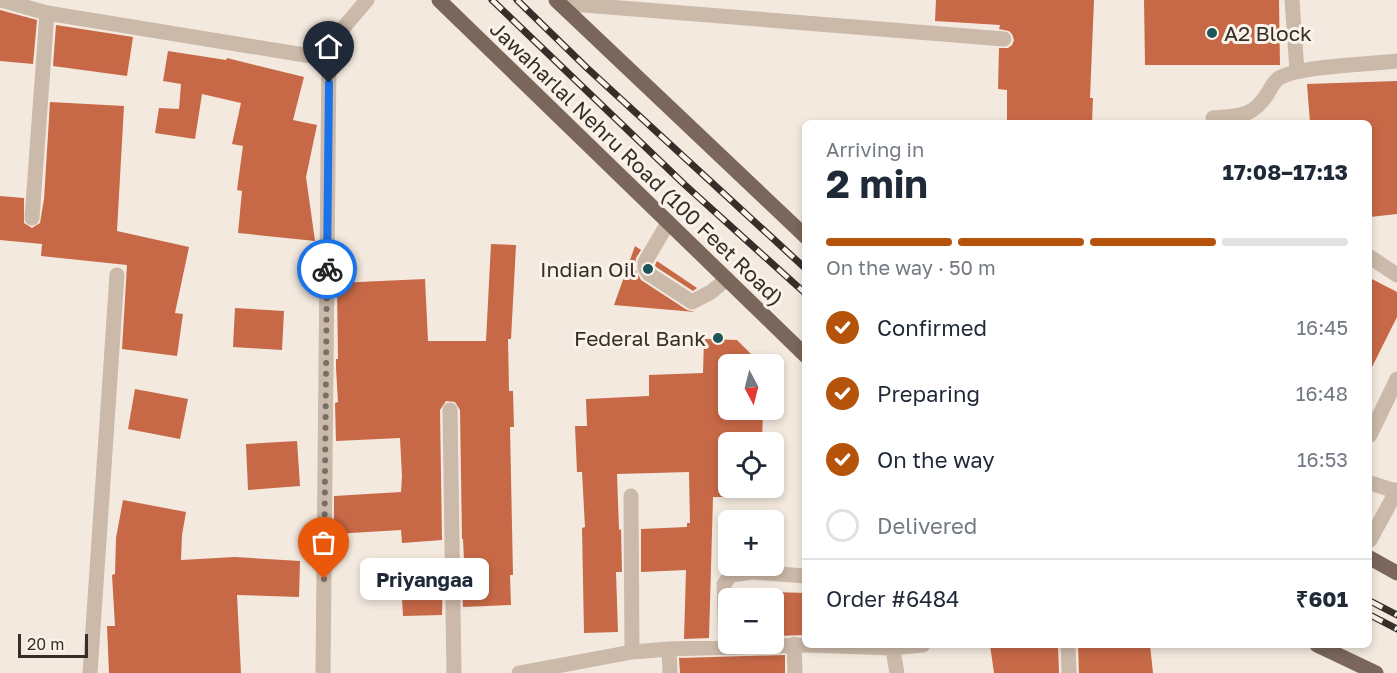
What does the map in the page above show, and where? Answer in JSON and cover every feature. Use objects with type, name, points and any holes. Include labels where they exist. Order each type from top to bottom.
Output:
[{"type":"main road","name":"Jawaharlal Nehru Road (100 Feet Road)","points":[[439,0],[802,352]]},
{"type":"main road","points":[[558,2],[802,233]]},
{"type":"main road","points":[[1372,559],[1397,573]]},
{"type":"main road","points":[[1323,648],[1376,673]]},
{"type":"street","points":[[1,0],[47,13],[330,60]]},
{"type":"street","points":[[323,673],[330,60],[339,33],[367,0]]},
{"type":"street","points":[[1292,0],[1297,71]]},
{"type":"street","points":[[558,2],[1004,39]]},
{"type":"street","points":[[32,218],[47,13]]},
{"type":"street","points":[[1213,118],[1241,116],[1253,111],[1261,105],[1277,79],[1297,71],[1397,61]]},
{"type":"street","points":[[668,223],[645,262],[649,274],[692,302],[711,292],[727,279]]},
{"type":"street","points":[[1372,258],[1397,275]]},
{"type":"street","points":[[90,673],[117,275]]},
{"type":"street","points":[[1372,431],[1397,379]]},
{"type":"street","points":[[450,410],[454,673]]},
{"type":"street","points":[[1372,484],[1397,490],[1372,536]]},
{"type":"street","points":[[631,496],[632,652]]},
{"type":"street","points":[[724,588],[724,584],[731,575],[752,572],[802,576]]},
{"type":"street","points":[[784,645],[802,645]]},
{"type":"street","points":[[519,673],[632,652],[718,647]]},
{"type":"street","points":[[795,673],[802,648]]},
{"type":"street","points":[[892,648],[897,673]]},
{"type":"street","points":[[1068,648],[1069,673]]},
{"type":"street","points":[[669,649],[670,673]]},
{"type":"building","points":[[936,0],[1094,0],[1090,98],[1093,98],[1092,120],[1007,120],[1007,90],[998,89],[999,48],[1008,48],[1012,45],[1014,40],[1012,34],[999,29],[1000,25],[935,21]]},
{"type":"building","name":"A2 Block","points":[[1144,0],[1279,0],[1280,65],[1145,65]]},
{"type":"building","points":[[0,10],[37,20],[33,64],[0,61]]},
{"type":"building","points":[[56,25],[133,37],[127,76],[53,66]]},
{"type":"building","points":[[168,51],[226,60],[227,58],[304,77],[293,120],[317,125],[306,177],[315,241],[238,233],[242,191],[237,190],[243,146],[232,144],[241,103],[202,94],[195,139],[155,133],[159,108],[179,109],[181,84],[163,81]]},
{"type":"building","points":[[1397,81],[1397,214],[1372,217],[1372,120],[1310,120],[1307,84]]},
{"type":"building","points":[[50,102],[124,106],[117,231],[189,247],[175,313],[183,314],[177,356],[122,349],[127,265],[41,256],[42,244],[0,240],[0,196],[24,198],[24,223],[32,228],[40,223],[44,199]]},
{"type":"building","points":[[491,244],[516,245],[511,339],[508,339],[509,391],[513,391],[514,427],[510,427],[513,575],[510,575],[511,605],[463,607],[462,580],[465,580],[460,410],[455,402],[446,401],[440,410],[442,540],[402,543],[401,530],[334,534],[334,496],[401,492],[402,476],[400,438],[336,441],[337,283],[425,279],[428,341],[486,341]]},
{"type":"building","points":[[635,246],[641,250],[636,258],[635,268],[641,280],[687,310],[695,312],[614,305]]},
{"type":"building","points":[[657,261],[697,288],[693,291],[656,267]]},
{"type":"building","points":[[1372,279],[1397,292],[1397,317],[1372,367]]},
{"type":"building","points":[[235,308],[284,311],[282,350],[233,347]]},
{"type":"building","points":[[704,339],[737,340],[751,354],[718,354],[718,420],[763,420],[762,432],[718,432],[718,497],[713,497],[709,638],[684,639],[686,570],[641,572],[641,529],[687,527],[687,523],[690,523],[689,472],[617,474],[622,572],[616,572],[618,632],[584,633],[582,528],[585,527],[582,472],[577,472],[575,426],[587,426],[586,399],[649,396],[649,375],[703,373]]},
{"type":"building","points":[[135,389],[188,399],[180,439],[128,429]]},
{"type":"building","points":[[297,441],[300,486],[248,490],[246,444]]},
{"type":"building","points":[[123,500],[186,512],[181,560],[235,557],[300,561],[299,597],[237,595],[241,673],[109,673],[107,626],[115,626],[112,575],[115,574],[116,538]]},
{"type":"building","points":[[443,581],[442,615],[403,616],[401,582]]},
{"type":"building","points":[[784,592],[802,593],[802,635],[784,636]]},
{"type":"building","points":[[990,648],[1058,648],[1059,673],[994,673]]},
{"type":"building","points":[[1078,648],[1150,648],[1153,673],[1079,673]]},
{"type":"building","points":[[785,655],[785,673],[680,673],[679,658]]},
{"type":"railway","points":[[492,0],[685,185],[802,290]]},
{"type":"railway","points":[[517,0],[587,68],[802,265]]},
{"type":"railway","points":[[1372,602],[1397,615]]},
{"type":"railway","points":[[1372,616],[1397,629]]},
{"type":"way so far","points":[[324,579],[327,269]]},
{"type":"place","name":"A2 Block","points":[[1212,33]]},
{"type":"place","name":"Indian Oil","points":[[648,269]]},
{"type":"place","name":"Federal Bank","points":[[718,338]]},
{"type":"place","name":"Priyangaa","points":[[324,579]]},
{"type":"route","points":[[327,269],[329,83]]}]
